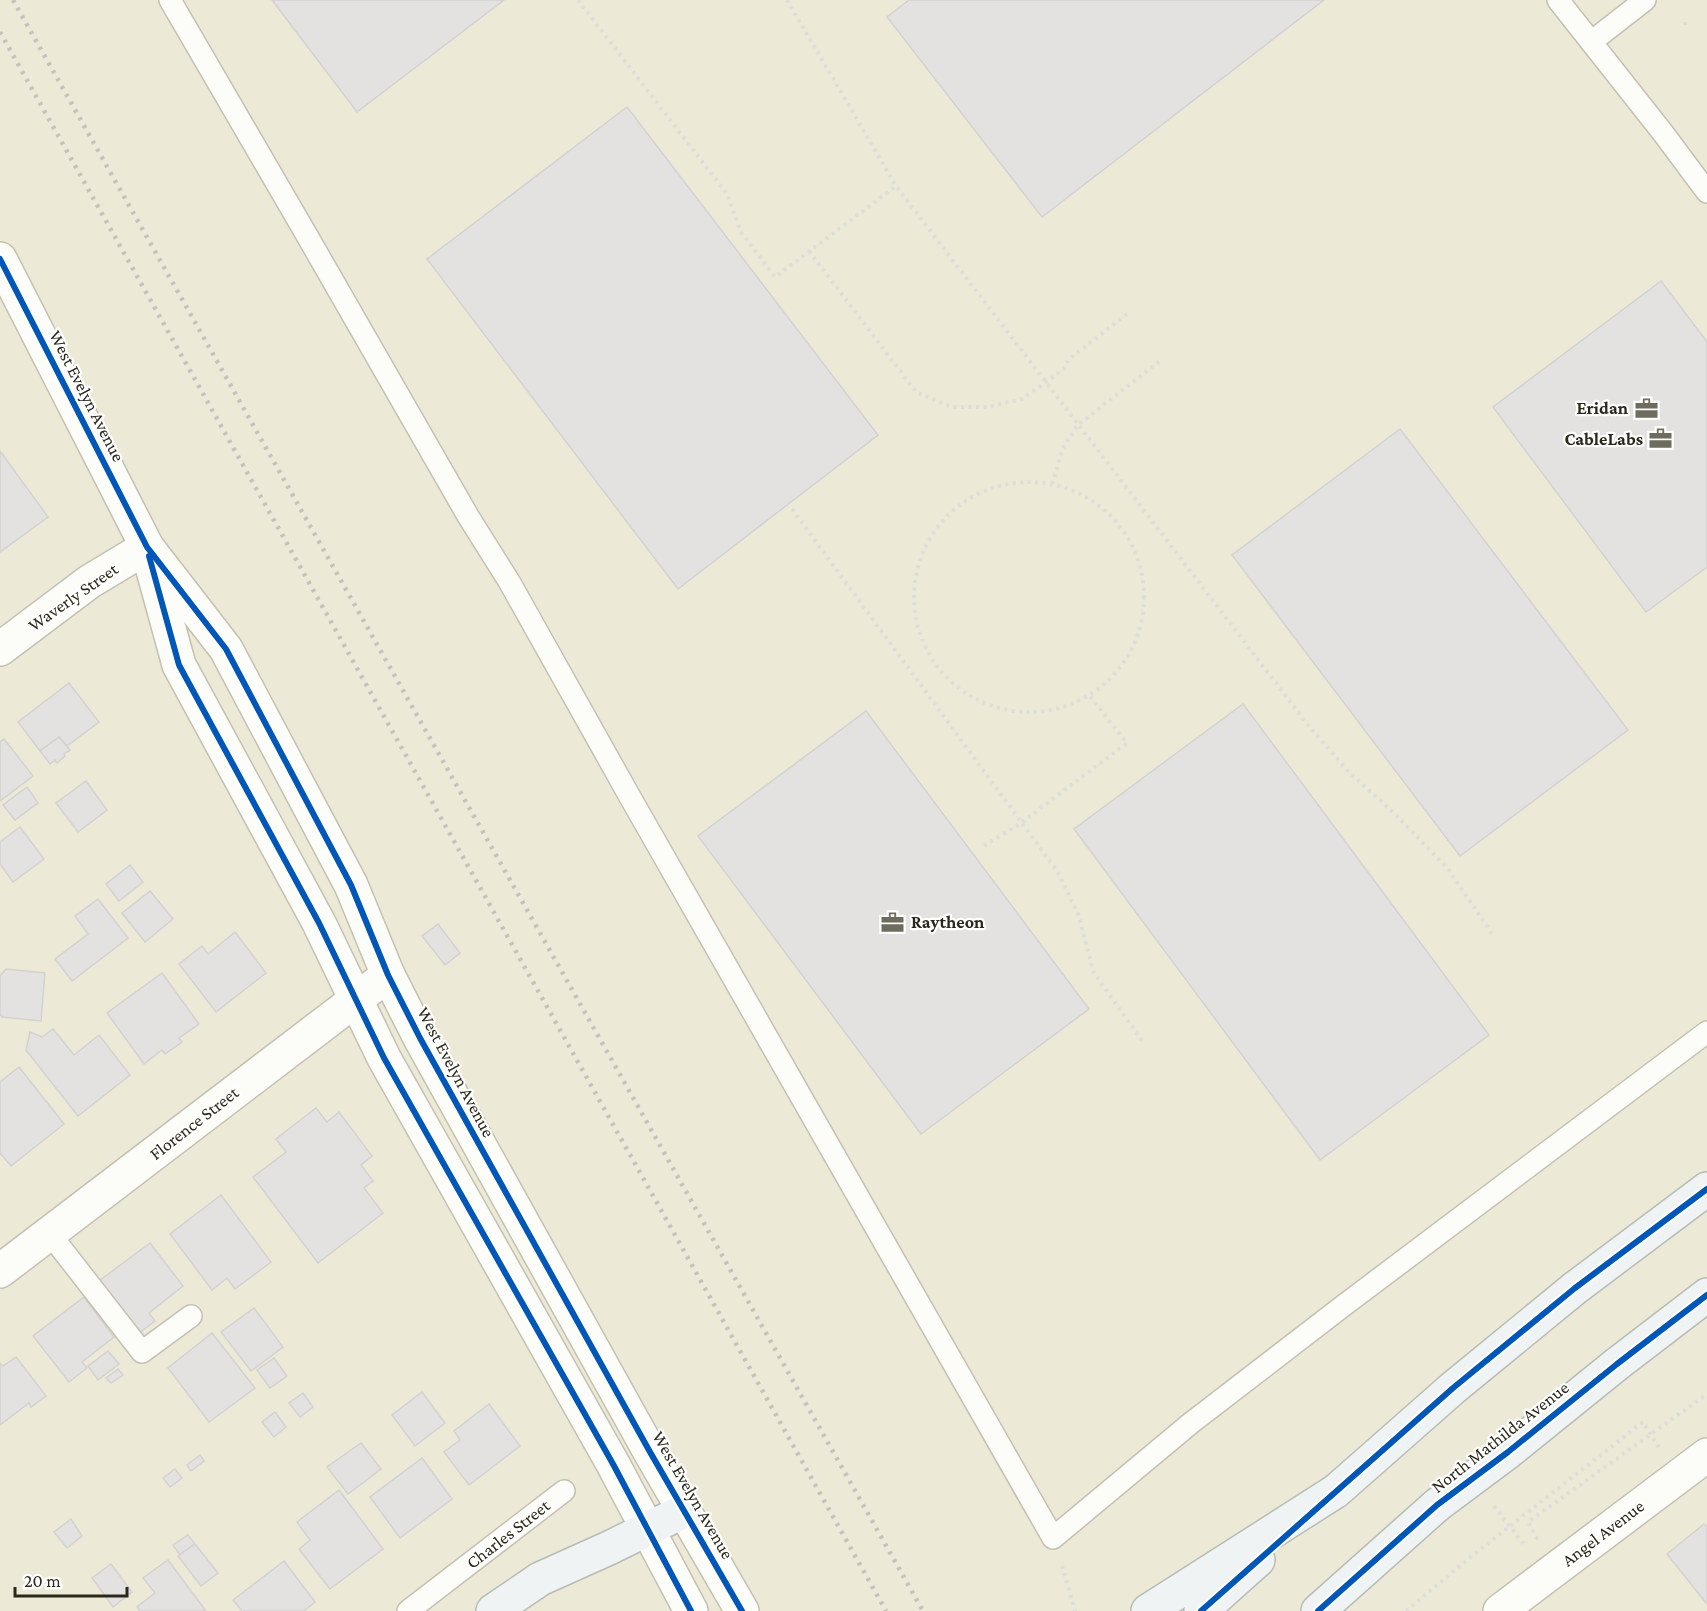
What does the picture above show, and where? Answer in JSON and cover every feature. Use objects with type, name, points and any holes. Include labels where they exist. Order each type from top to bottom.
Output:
[{"type":"main road","name":"West Evelyn Avenue","points":[[0,259],[147,547],[225,649],[351,885],[388,975],[420,1038],[742,1611]]},
{"type":"main road","name":"West Evelyn Avenue","points":[[147,547],[180,665],[319,923],[384,1058],[614,1464],[691,1611]]},
{"type":"main road","name":"Waverly Street","points":[[0,649],[89,582],[147,547]]},
{"type":"main road","name":"Florence Street","points":[[0,1271],[388,975]]},
{"type":"main road","points":[[1201,1611],[1453,1388],[1575,1288],[1707,1189]]},
{"type":"main road","name":"North Mathilda Avenue","points":[[1318,1611],[1437,1505],[1707,1295]]},
{"type":"main road","name":"Angel Avenue","points":[[1500,1611],[1707,1455]]},
{"type":"main road","points":[[1148,1611],[1336,1491]]},
{"type":"main road","points":[[1339,1611],[1437,1505]]},
{"type":"main road","points":[[493,1611],[540,1579],[684,1511]]},
{"type":"lane","points":[[170,0],[468,516],[510,583],[635,807],[1053,1538],[1191,1423],[1707,1032]]},
{"type":"lane","points":[[1558,0],[1707,192]]},
{"type":"lane","points":[[1591,42],[1645,0]]},
{"type":"lane","points":[[50,1234],[142,1352],[191,1316]]},
{"type":"lane","name":"Charles Street","points":[[408,1611],[564,1491]]},
{"type":"path","points":[[578,0],[727,194],[741,232],[775,277],[896,186]]},
{"type":"path","points":[[787,0],[896,186],[1308,725],[1349,772],[1395,814],[1448,869],[1493,935]]},
{"type":"path","points":[[1685,19],[1685,26]]},
{"type":"path","points":[[809,251],[916,392],[952,407],[988,407],[1022,399],[1064,369],[1069,359],[1127,314]]},
{"type":"path","points":[[1052,484],[1063,448],[1078,425],[1161,360]]},
{"type":"path","points":[[1026,482],[1052,484],[1077,492],[1099,506],[1117,524],[1131,546],[1141,569],[1144,595],[1142,621],[1134,645],[1120,667],[1102,686],[1089,695],[1057,709],[1031,713],[1005,710],[981,702],[959,688],[940,671],[926,649],[917,625],[913,599],[916,573],[924,549],[937,527],[954,508],[976,494],[1000,485],[1026,482]]},
{"type":"path","points":[[792,509],[1057,871],[1078,914],[1094,973],[1142,1041]]},
{"type":"path","points":[[984,846],[1021,823],[1126,743],[1089,695]]},
{"type":"path","points":[[1547,1532],[1537,1538],[1528,1521],[1707,1394]]},
{"type":"path","points":[[1406,1611],[1473,1555],[1643,1422],[1660,1449],[1651,1456]]},
{"type":"path","points":[[1053,1538],[1076,1611]]},
{"type":"building","points":[[272,0],[504,0],[357,112]]},
{"type":"building","points":[[909,0],[1324,0],[1042,217],[887,17]]},
{"type":"building","points":[[627,107],[878,435],[678,589],[427,259]]},
{"type":"building","points":[[1661,281],[1707,342],[1707,567],[1646,612],[1493,407]]},
{"type":"building","points":[[1400,429],[1628,730],[1460,856],[1232,555]]},
{"type":"building","points":[[0,451],[48,517],[0,552]]},
{"type":"building","points":[[69,683],[99,722],[67,746],[59,737],[40,751],[18,722]]},
{"type":"building","points":[[1243,704],[1489,1035],[1320,1160],[1074,829]]},
{"type":"building","name":"Raytheon","points":[[866,711],[1089,1009],[921,1134],[698,836]]},
{"type":"building","points":[[59,737],[70,750],[57,763],[55,760],[50,764],[40,751]]},
{"type":"building","points":[[4,739],[33,776],[0,801],[0,742]]},
{"type":"building","points":[[86,781],[107,810],[78,832],[56,803]]},
{"type":"building","points":[[27,787],[38,803],[15,820],[3,805]]},
{"type":"building","points":[[20,827],[44,859],[13,882],[0,864],[0,842]]},
{"type":"building","points":[[130,865],[143,882],[119,901],[106,884]]},
{"type":"building","points":[[150,891],[173,919],[145,942],[122,913]]},
{"type":"building","points":[[98,899],[128,938],[72,981],[55,959],[88,934],[75,916]]},
{"type":"building","points":[[438,924],[460,953],[445,965],[422,936]]},
{"type":"building","points":[[235,932],[266,973],[216,1012],[179,964],[202,946],[208,954]]},
{"type":"building","points":[[6,969],[45,973],[41,1021],[2,1017],[0,1014],[0,976]]},
{"type":"building","points":[[162,973],[199,1024],[179,1038],[182,1042],[165,1054],[162,1050],[144,1064],[107,1013]]},
{"type":"building","points":[[53,1029],[74,1055],[99,1035],[130,1075],[78,1116],[26,1050],[30,1032],[42,1037]]},
{"type":"building","points":[[19,1067],[64,1124],[11,1166],[0,1153],[0,1082]]},
{"type":"building","points":[[316,1108],[327,1122],[339,1112],[372,1156],[361,1165],[373,1181],[364,1188],[383,1213],[318,1263],[253,1177],[286,1152],[276,1139]]},
{"type":"building","points":[[221,1195],[271,1262],[235,1289],[227,1278],[212,1290],[170,1234]]},
{"type":"building","points":[[150,1243],[183,1286],[149,1313],[155,1321],[139,1333],[99,1281]]},
{"type":"building","points":[[84,1297],[114,1337],[82,1362],[87,1368],[69,1382],[33,1336]]},
{"type":"building","points":[[254,1308],[283,1347],[251,1371],[221,1332]]},
{"type":"building","points":[[212,1333],[255,1388],[209,1422],[168,1368]]},
{"type":"building","points":[[108,1351],[119,1364],[98,1380],[88,1366]]},
{"type":"building","points":[[16,1357],[46,1396],[31,1407],[29,1403],[0,1425],[0,1363],[3,1366]]},
{"type":"building","points":[[274,1358],[287,1376],[270,1388],[257,1370]]},
{"type":"building","points":[[118,1369],[123,1375],[111,1383],[106,1378]]},
{"type":"building","points":[[422,1392],[445,1423],[415,1446],[392,1415]]},
{"type":"building","points":[[303,1393],[313,1407],[300,1417],[289,1403]]},
{"type":"building","points":[[489,1404],[520,1446],[469,1485],[444,1452],[460,1440],[454,1431]]},
{"type":"building","points":[[275,1412],[286,1427],[274,1437],[262,1422]]},
{"type":"building","points":[[361,1443],[381,1469],[348,1494],[327,1467]]},
{"type":"building","points":[[200,1455],[204,1461],[191,1471],[187,1465]]},
{"type":"building","points":[[422,1458],[452,1499],[400,1538],[370,1497]]},
{"type":"building","points":[[175,1469],[182,1478],[170,1487],[163,1478]]},
{"type":"building","points":[[339,1490],[383,1549],[330,1589],[299,1549],[310,1540],[297,1522]]},
{"type":"building","points":[[71,1519],[82,1536],[67,1548],[54,1532]]},
{"type":"building","points":[[1704,1524],[1707,1527],[1707,1604],[1667,1554]]},
{"type":"building","points":[[188,1535],[195,1544],[180,1555],[173,1545]]},
{"type":"building","points":[[195,1544],[218,1573],[201,1586],[178,1556]]},
{"type":"building","points":[[168,1560],[206,1611],[140,1611],[137,1607],[155,1593],[143,1578]]},
{"type":"building","points":[[284,1561],[315,1602],[304,1611],[242,1611],[233,1600]]},
{"type":"building","points":[[111,1564],[132,1592],[113,1607],[92,1578]]},
{"type":"railway","points":[[13,0],[923,1611]]},
{"type":"railway","points":[[0,32],[886,1611]]},
{"type":"cycle path","points":[[0,259],[147,547],[226,649],[351,885],[388,975],[420,1038],[650,1452],[742,1611]]},
{"type":"cycle path","points":[[149,556],[179,665],[319,923],[384,1058],[613,1464],[691,1611]]},
{"type":"cycle path","points":[[1201,1611],[1453,1388],[1575,1288],[1707,1189]]},
{"type":"cycle path","points":[[1318,1611],[1437,1505],[1707,1295]]},
{"type":"place","name":"Eridan","points":[[1646,408]]},
{"type":"place","name":"CableLabs","points":[[1661,439]]},
{"type":"place","name":"Raytheon","points":[[893,922]]}]
